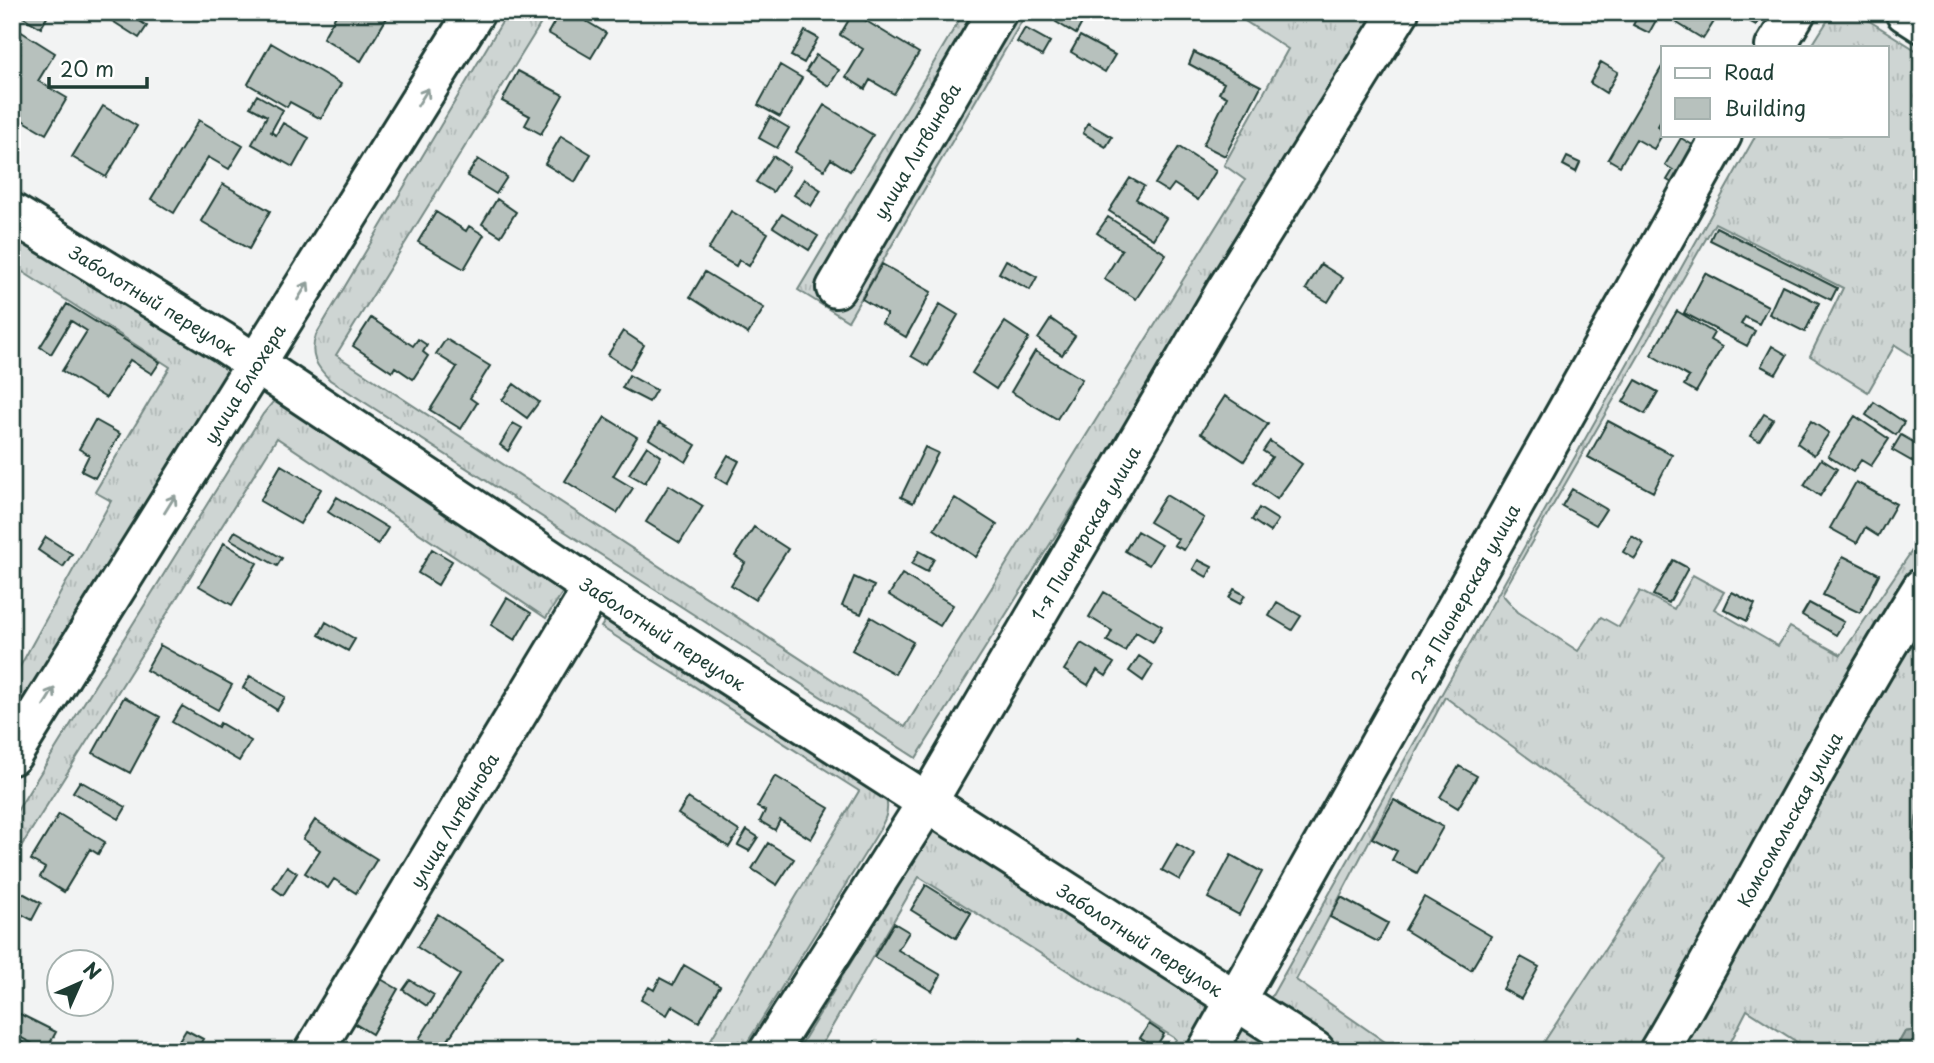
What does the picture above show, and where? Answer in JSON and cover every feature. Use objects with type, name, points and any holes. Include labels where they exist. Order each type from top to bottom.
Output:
[{"type":"street","name":"улица Блюхера","points":[[12,755],[257,366],[475,12]]},
{"type":"street","name":"улица Литвинова","points":[[836,288],[997,12]]},
{"type":"street","name":"1-я Пионерская улица","points":[[769,1051],[928,801],[1225,292],[1399,12]]},
{"type":"street","points":[[1776,46],[1796,12]]},
{"type":"street","points":[[1905,12],[1922,23]]},
{"type":"street","name":"2-я Пионерская улица","points":[[1207,1051],[1721,136]]},
{"type":"street","name":"Заболотный переулок","points":[[12,213],[257,366],[593,588],[1315,1051]]},
{"type":"street","name":"улица Литвинова","points":[[314,1051],[593,588]]},
{"type":"street","name":"Комсомольская улица","points":[[1659,1051],[1729,932],[1877,660],[1922,588]]},
{"type":"green space","points":[[508,12],[548,12],[336,355],[905,727],[1245,180],[1224,165],[1288,49],[1231,12],[1384,12],[916,758],[330,380],[318,365],[313,348],[316,335]]},
{"type":"green space","points":[[964,12],[1027,12],[848,321],[798,290]]},
{"type":"green space","points":[[1833,12],[1855,12],[1922,54],[1922,362],[1895,345],[1868,392],[1810,356],[1843,288],[1715,223],[1502,594],[1518,612],[1578,651],[1601,617],[1619,627],[1640,591],[1674,609],[1693,575],[1724,592],[1714,609],[1778,646],[1790,627],[1841,655],[1922,536],[1922,790],[1913,835],[1914,868],[1922,873],[1922,1029],[1905,1032],[1894,1051],[1811,1051],[1747,1010],[1726,1051],[1538,1051],[1665,858],[1445,697],[1296,980],[1398,1051],[1346,1051],[1269,1001],[1755,136],[1888,136],[1888,46],[1812,46]]},
{"type":"green space","points":[[12,231],[230,370],[12,724],[12,681],[111,501],[95,492],[170,367],[12,265]]},
{"type":"green space","points":[[277,397],[568,584],[546,618],[277,438],[12,861],[12,819],[263,414]]},
{"type":"green space","points":[[611,612],[884,792],[887,811],[881,827],[742,1051],[704,1051],[859,791],[601,627]]},
{"type":"green space","points":[[934,826],[1220,1010],[1196,1051],[1170,1051],[1176,1039],[919,877],[818,1051],[797,1051]]},
{"type":"green space","points":[[1242,1028],[1278,1051],[1229,1051]]},
{"type":"shaded area","points":[[1922,790],[1922,873],[1914,868],[1913,835]]},
{"type":"shaded area","points":[[1922,1029],[1922,1051],[1894,1051],[1905,1032]]},
{"type":"building","points":[[21,12],[50,12],[41,28],[20,15]]},
{"type":"building","points":[[109,12],[126,12],[147,26],[139,38],[106,17]]},
{"type":"building","points":[[338,12],[381,12],[388,16],[361,61],[323,38]]},
{"type":"building","points":[[560,12],[571,12],[606,33],[591,58],[548,33]]},
{"type":"building","points":[[1056,12],[1088,12],[1076,34],[1056,22],[1060,15]]},
{"type":"building","points":[[1640,12],[1659,15],[1649,33],[1633,25]]},
{"type":"building","points":[[1684,12],[1702,12],[1715,20],[1703,39],[1677,23]]},
{"type":"building","points":[[1732,12],[1763,12],[1756,25]]},
{"type":"building","points":[[853,13],[919,53],[894,94],[870,80],[865,89],[846,77],[863,49],[840,35]]},
{"type":"building","points":[[12,26],[55,53],[38,81],[67,98],[46,134],[12,114],[12,67],[20,54],[12,50]]},
{"type":"building","points":[[1025,28],[1050,42],[1042,56],[1017,42]]},
{"type":"building","points":[[805,31],[818,38],[804,63],[791,56]]},
{"type":"building","points":[[1080,36],[1115,55],[1105,72],[1071,52]]},
{"type":"building","points":[[271,43],[341,84],[321,119],[290,102],[287,107],[248,84]]},
{"type":"building","points":[[1194,52],[1261,86],[1225,156],[1203,145],[1227,97],[1219,93],[1224,83],[1189,64]]},
{"type":"building","points":[[816,55],[839,70],[829,86],[806,71]]},
{"type":"building","points":[[1601,62],[1618,72],[1606,93],[1590,83]]},
{"type":"building","points":[[780,65],[802,78],[780,117],[758,105]]},
{"type":"building","points":[[1661,68],[1661,121],[1658,126],[1661,136],[1654,149],[1636,139],[1620,166],[1608,159]]},
{"type":"building","points":[[518,71],[563,95],[541,134],[525,125],[530,116],[502,101]]},
{"type":"building","points":[[257,95],[283,110],[271,132],[276,135],[283,123],[309,138],[293,167],[252,144],[267,116],[250,107]]},
{"type":"building","points":[[824,105],[873,135],[850,171],[831,159],[824,170],[795,152]]},
{"type":"building","points":[[103,106],[137,126],[106,177],[72,157]]},
{"type":"building","points":[[770,117],[789,128],[777,148],[759,138]]},
{"type":"building","points":[[199,120],[243,146],[229,169],[208,157],[174,213],[151,199]]},
{"type":"building","points":[[1088,123],[1112,137],[1106,147],[1083,133]]},
{"type":"building","points":[[561,136],[591,154],[575,182],[545,164]]},
{"type":"building","points":[[1681,138],[1706,153],[1684,190],[1667,180],[1673,170],[1665,165]]},
{"type":"building","points":[[1179,147],[1216,171],[1198,200],[1174,184],[1168,192],[1155,184]]},
{"type":"building","points":[[773,156],[789,167],[773,192],[756,182]]},
{"type":"building","points":[[1567,157],[1580,163],[1576,172],[1563,165]]},
{"type":"building","points":[[478,159],[507,177],[496,194],[467,176]]},
{"type":"building","points":[[1130,178],[1144,186],[1136,199],[1166,218],[1153,239],[1109,211]]},
{"type":"building","points":[[804,179],[821,190],[811,206],[794,195]]},
{"type":"building","points":[[223,184],[270,211],[249,249],[201,221]]},
{"type":"building","points":[[497,199],[516,212],[501,236],[482,224]]},
{"type":"building","points":[[731,211],[768,233],[749,266],[739,260],[736,266],[708,250]]},
{"type":"building","points":[[436,212],[466,231],[469,226],[484,235],[464,269],[418,242]]},
{"type":"building","points":[[782,214],[818,236],[809,250],[773,227]]},
{"type":"building","points":[[1108,217],[1166,254],[1136,299],[1104,279],[1122,250],[1097,233]]},
{"type":"building","points":[[1716,227],[1837,288],[1831,300],[1710,240]]},
{"type":"building","points":[[1006,260],[1037,277],[1030,290],[999,273]]},
{"type":"building","points":[[882,264],[931,292],[906,337],[882,323],[887,314],[862,299]]},
{"type":"building","points":[[1321,264],[1343,278],[1328,302],[1306,289]]},
{"type":"building","points":[[705,272],[764,308],[748,334],[690,297]]},
{"type":"building","points":[[1705,273],[1768,306],[1759,324],[1745,317],[1741,324],[1755,331],[1747,346],[1684,313]]},
{"type":"building","points":[[1782,285],[1819,303],[1805,332],[1769,314]]},
{"type":"building","points":[[67,304],[160,362],[152,374],[130,360],[106,398],[62,371],[87,331],[71,321],[51,354],[40,347]]},
{"type":"building","points":[[940,304],[958,315],[928,366],[911,356]]},
{"type":"building","points":[[1677,311],[1714,333],[1710,340],[1722,347],[1696,392],[1684,385],[1689,377],[1651,355]]},
{"type":"building","points":[[371,318],[413,346],[418,339],[427,345],[423,352],[428,356],[413,379],[395,367],[392,372],[353,346]]},
{"type":"building","points":[[1051,319],[1075,336],[1062,355],[1038,339]]},
{"type":"building","points":[[1005,322],[1029,338],[996,389],[972,373]]},
{"type":"building","points":[[623,331],[644,345],[630,369],[608,355]]},
{"type":"building","points":[[446,339],[490,366],[470,398],[477,403],[461,429],[430,410],[457,367],[436,354]]},
{"type":"building","points":[[1772,346],[1787,355],[1776,374],[1761,366]]},
{"type":"building","points":[[1035,351],[1082,379],[1057,419],[1011,392]]},
{"type":"building","points":[[629,375],[656,390],[649,402],[622,388]]},
{"type":"building","points":[[1636,380],[1658,392],[1645,414],[1623,402]]},
{"type":"building","points":[[514,384],[539,402],[527,418],[502,400]]},
{"type":"building","points":[[1225,396],[1268,424],[1244,461],[1201,433]]},
{"type":"building","points":[[1874,402],[1904,422],[1896,435],[1866,415]]},
{"type":"building","points":[[1764,414],[1773,419],[1759,441],[1750,436]]},
{"type":"building","points":[[1855,416],[1889,439],[1871,466],[1861,460],[1853,472],[1828,456]]},
{"type":"building","points":[[605,417],[637,437],[613,476],[633,488],[617,513],[565,481]]},
{"type":"building","points":[[95,420],[120,434],[95,478],[81,471],[89,455],[79,449]]},
{"type":"building","points":[[1608,421],[1672,455],[1653,492],[1588,457]]},
{"type":"building","points":[[1811,421],[1829,433],[1814,455],[1797,443]]},
{"type":"building","points":[[513,423],[522,428],[508,451],[500,445]]},
{"type":"building","points":[[659,423],[696,445],[686,462],[649,439]]},
{"type":"building","points":[[1901,435],[1922,447],[1922,467],[1892,450]]},
{"type":"building","points":[[1270,441],[1302,464],[1277,499],[1254,483],[1272,457],[1263,451]]},
{"type":"building","points":[[647,446],[661,456],[645,483],[629,474]]},
{"type":"building","points":[[925,447],[938,453],[913,503],[901,497]]},
{"type":"building","points":[[728,455],[739,461],[727,484],[715,477]]},
{"type":"building","points":[[1821,459],[1837,469],[1820,496],[1804,485]]},
{"type":"building","points":[[281,465],[321,489],[300,524],[260,501]]},
{"type":"building","points":[[1856,482],[1896,504],[1878,536],[1865,528],[1857,543],[1830,528]]},
{"type":"building","points":[[669,485],[703,506],[680,543],[646,522]]},
{"type":"building","points":[[1572,489],[1606,509],[1596,525],[1562,506]]},
{"type":"building","points":[[1166,495],[1204,518],[1184,550],[1174,545],[1178,539],[1149,522]]},
{"type":"building","points":[[337,497],[388,528],[378,544],[328,512]]},
{"type":"building","points":[[955,498],[997,525],[976,557],[934,529]]},
{"type":"building","points":[[1259,508],[1278,520],[1270,532],[1252,520]]},
{"type":"building","points":[[754,527],[788,549],[755,600],[731,585],[745,563],[735,556]]},
{"type":"building","points":[[235,531],[282,558],[277,566],[230,539]]},
{"type":"building","points":[[1137,531],[1161,545],[1149,565],[1125,551]]},
{"type":"building","points":[[1632,536],[1644,544],[1635,559],[1623,552]]},
{"type":"building","points":[[46,537],[72,554],[63,567],[38,550]]},
{"type":"building","points":[[224,543],[257,563],[232,605],[199,586]]},
{"type":"building","points":[[432,549],[452,561],[438,585],[418,573]]},
{"type":"building","points":[[919,551],[934,559],[927,572],[912,564]]},
{"type":"building","points":[[1843,556],[1879,574],[1860,613],[1823,595]]},
{"type":"building","points":[[1198,560],[1212,567],[1207,577],[1193,569]]},
{"type":"building","points":[[1673,560],[1688,568],[1669,603],[1653,595]]},
{"type":"building","points":[[902,574],[953,605],[940,626],[889,595]]},
{"type":"building","points":[[854,577],[874,586],[861,614],[842,606]]},
{"type":"building","points":[[1234,589],[1245,595],[1240,604],[1229,598]]},
{"type":"building","points":[[1104,592],[1162,626],[1153,642],[1136,632],[1125,651],[1107,641],[1112,631],[1089,617]]},
{"type":"building","points":[[1732,592],[1755,604],[1747,621],[1724,609]]},
{"type":"building","points":[[507,598],[531,613],[515,640],[491,625]]},
{"type":"building","points":[[1277,602],[1301,616],[1292,630],[1269,616]]},
{"type":"building","points":[[1809,603],[1844,622],[1836,635],[1802,615]]},
{"type":"building","points":[[871,617],[913,642],[895,674],[852,650]]},
{"type":"building","points":[[326,622],[355,639],[348,651],[319,635]]},
{"type":"building","points":[[1081,643],[1114,663],[1106,676],[1097,670],[1088,685],[1064,670]]},
{"type":"building","points":[[160,645],[232,685],[218,710],[146,670]]},
{"type":"building","points":[[1139,656],[1153,665],[1143,681],[1129,671]]},
{"type":"building","points":[[250,676],[285,697],[277,710],[243,688]]},
{"type":"building","points":[[124,697],[160,717],[130,773],[93,753]]},
{"type":"building","points":[[182,706],[218,727],[220,723],[251,741],[239,761],[172,722]]},
{"type":"building","points":[[1459,766],[1477,776],[1458,808],[1440,797]]},
{"type":"building","points":[[775,776],[829,808],[811,839],[780,820],[775,830],[760,821],[765,811],[757,807]]},
{"type":"building","points":[[80,781],[126,807],[119,819],[73,792]]},
{"type":"building","points":[[688,798],[739,831],[729,847],[678,814]]},
{"type":"building","points":[[1394,800],[1443,827],[1417,873],[1392,860],[1397,851],[1372,838]]},
{"type":"building","points":[[59,814],[105,842],[98,854],[90,849],[64,892],[40,877],[45,868],[31,860]]},
{"type":"building","points":[[315,820],[377,859],[356,893],[334,879],[328,888],[305,873],[320,850],[303,839]]},
{"type":"building","points":[[747,830],[758,837],[749,851],[738,845]]},
{"type":"building","points":[[768,843],[794,859],[777,885],[752,869]]},
{"type":"building","points":[[1177,844],[1195,855],[1180,880],[1162,870]]},
{"type":"building","points":[[1231,855],[1262,872],[1239,915],[1208,898]]},
{"type":"building","points":[[287,866],[297,873],[283,895],[273,888]]},
{"type":"building","points":[[926,885],[971,913],[956,938],[911,910]]},
{"type":"building","points":[[15,889],[41,903],[32,920],[12,909]]},
{"type":"building","points":[[1341,897],[1388,923],[1378,942],[1330,917]]},
{"type":"building","points":[[1424,897],[1491,936],[1471,970],[1405,930]]},
{"type":"building","points":[[438,914],[502,956],[441,1051],[419,1039],[460,975],[417,947]]},
{"type":"building","points":[[894,923],[909,932],[898,950],[941,975],[932,991],[874,957]]},
{"type":"building","points":[[1521,957],[1539,967],[1521,999],[1503,989]]},
{"type":"building","points":[[12,960],[21,966],[12,982]]},
{"type":"building","points":[[684,965],[720,986],[699,1022],[672,1006],[667,1015],[641,1000],[649,987],[654,990],[660,978],[673,985]]},
{"type":"building","points":[[379,978],[398,989],[372,1034],[352,1022]]},
{"type":"building","points":[[410,980],[434,995],[427,1006],[403,990]]},
{"type":"building","points":[[12,1010],[56,1032],[46,1051],[12,1033]]},
{"type":"building","points":[[1149,1024],[1164,1034],[1155,1048],[1140,1038]]},
{"type":"building","points":[[186,1030],[203,1039],[196,1051],[173,1051]]},
{"type":"building","points":[[12,1037],[38,1051],[12,1051]]},
{"type":"building","points":[[1079,1039],[1099,1051],[1073,1051]]},
{"type":"building","points":[[670,1040],[682,1047],[679,1051],[664,1051]]}]
